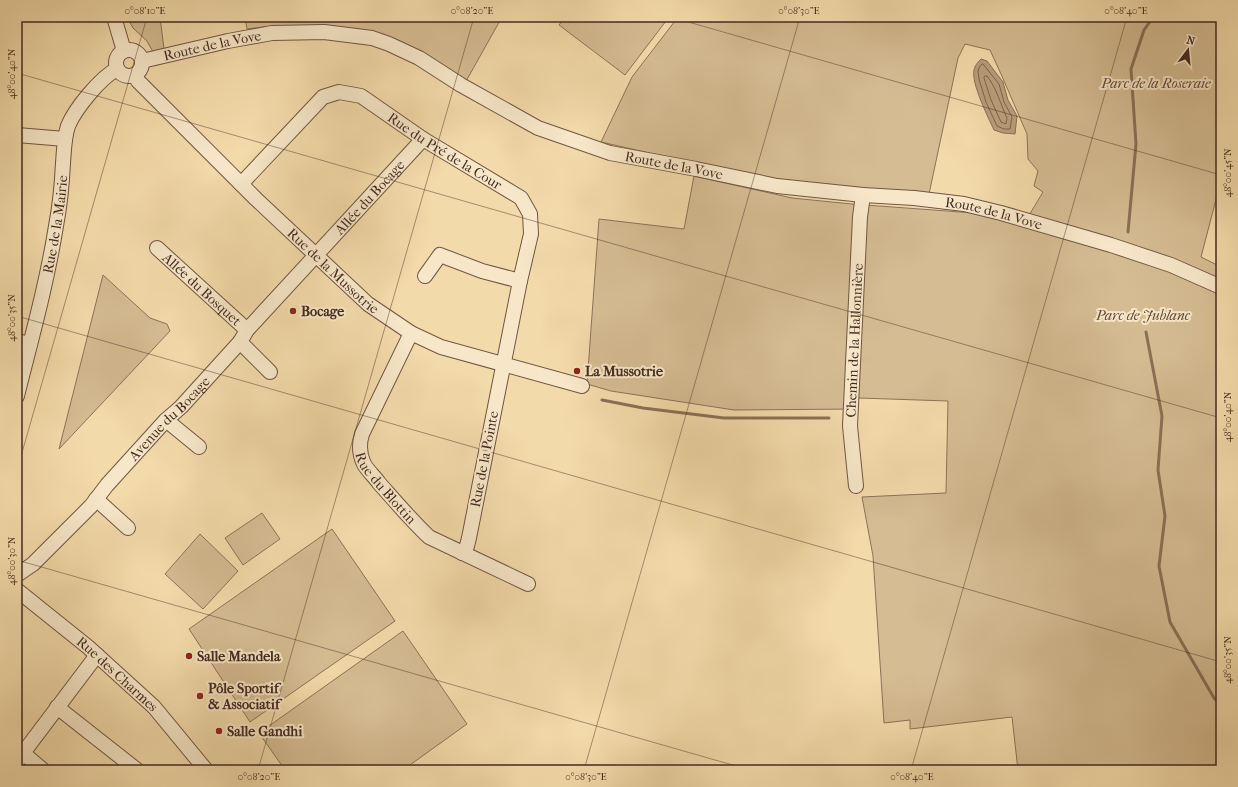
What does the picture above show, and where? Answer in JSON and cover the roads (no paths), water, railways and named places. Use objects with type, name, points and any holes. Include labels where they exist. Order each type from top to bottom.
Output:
[{"type":"street","points":[[114,17],[124,51]]},
{"type":"street","name":"Route de la Vove","points":[[142,61],[228,41],[272,33],[324,32],[372,38],[390,44],[418,58],[461,85],[538,128],[610,153],[777,186],[863,196],[914,198],[957,203],[1001,213],[1121,248],[1171,265],[1221,287]]},
{"type":"street","points":[[128,50],[135,52],[142,61],[141,69],[135,75],[123,75],[117,70],[117,57],[124,51],[128,50]]},
{"type":"street","name":"Rue de la Mairie","points":[[17,396],[23,342],[56,226],[67,128],[77,110],[107,74],[117,70]]},
{"type":"street","name":"Rue de la Mussotrie","points":[[135,75],[138,82],[241,184],[368,304],[411,333],[441,347],[582,386]]},
{"type":"street","name":"Rue du Pré de la Cour","points":[[241,184],[323,97],[339,92],[361,96],[423,139],[521,198],[530,214],[531,234],[503,364]]},
{"type":"street","points":[[17,136],[65,139]]},
{"type":"street","name":"Allée du Bocage","points":[[315,255],[423,139]]},
{"type":"street","name":"Chemin de la Hallonnière","points":[[856,486],[850,426],[860,218],[863,196]]},
{"type":"street","name":"Allée du Bosquet","points":[[157,248],[244,336],[270,372]]},
{"type":"street","name":"Avenue du Bocage","points":[[17,575],[33,564],[91,506],[106,485],[166,420],[181,407],[315,255]]},
{"type":"street","points":[[425,276],[440,255],[482,271],[520,281]]},
{"type":"street","name":"Rue du Blottin","points":[[411,333],[362,434],[360,441],[360,454],[364,464],[420,528],[430,537],[528,584]]},
{"type":"street","name":"Rue de la Pointe","points":[[462,553],[467,546],[469,538],[503,364]]},
{"type":"street","points":[[166,420],[199,447]]},
{"type":"street","points":[[96,499],[128,528]]},
{"type":"street","name":"Rue des Charmes","points":[[17,590],[77,637],[154,707],[206,770]]},
{"type":"street","points":[[43,770],[20,757],[97,655]]},
{"type":"street","points":[[57,707],[138,770]]},
{"type":"water","points":[[981,59],[987,61],[1003,82],[1008,100],[1017,116],[1015,134],[1003,133],[994,130],[988,117],[977,91],[974,76],[975,67]]},
{"type":"waterway","points":[[1128,232],[1136,144],[1131,69],[1144,30],[1153,17]]},
{"type":"waterway","points":[[1146,332],[1162,416],[1158,470],[1165,516],[1159,566],[1170,622],[1214,698],[1221,705]]},
{"type":"waterway","points":[[602,400],[643,408],[724,418],[829,418]]},
{"type":"place","name":"Bocage","points":[[293,311]]},
{"type":"place","name":"La Mussotrie","points":[[577,371]]},
{"type":"place","name":"Salle Mandela","points":[[189,656]]},
{"type":"place","name":"Pôle Sportif & Associatif","points":[[200,696]]},
{"type":"place","name":"Salle Gandhi","points":[[219,731]]},
{"type":"park label","name":"Parc de la Roseraie","points":[[1156,83]]},
{"type":"park label","name":"Parc de Jublanc","points":[[1143,315]]}]
